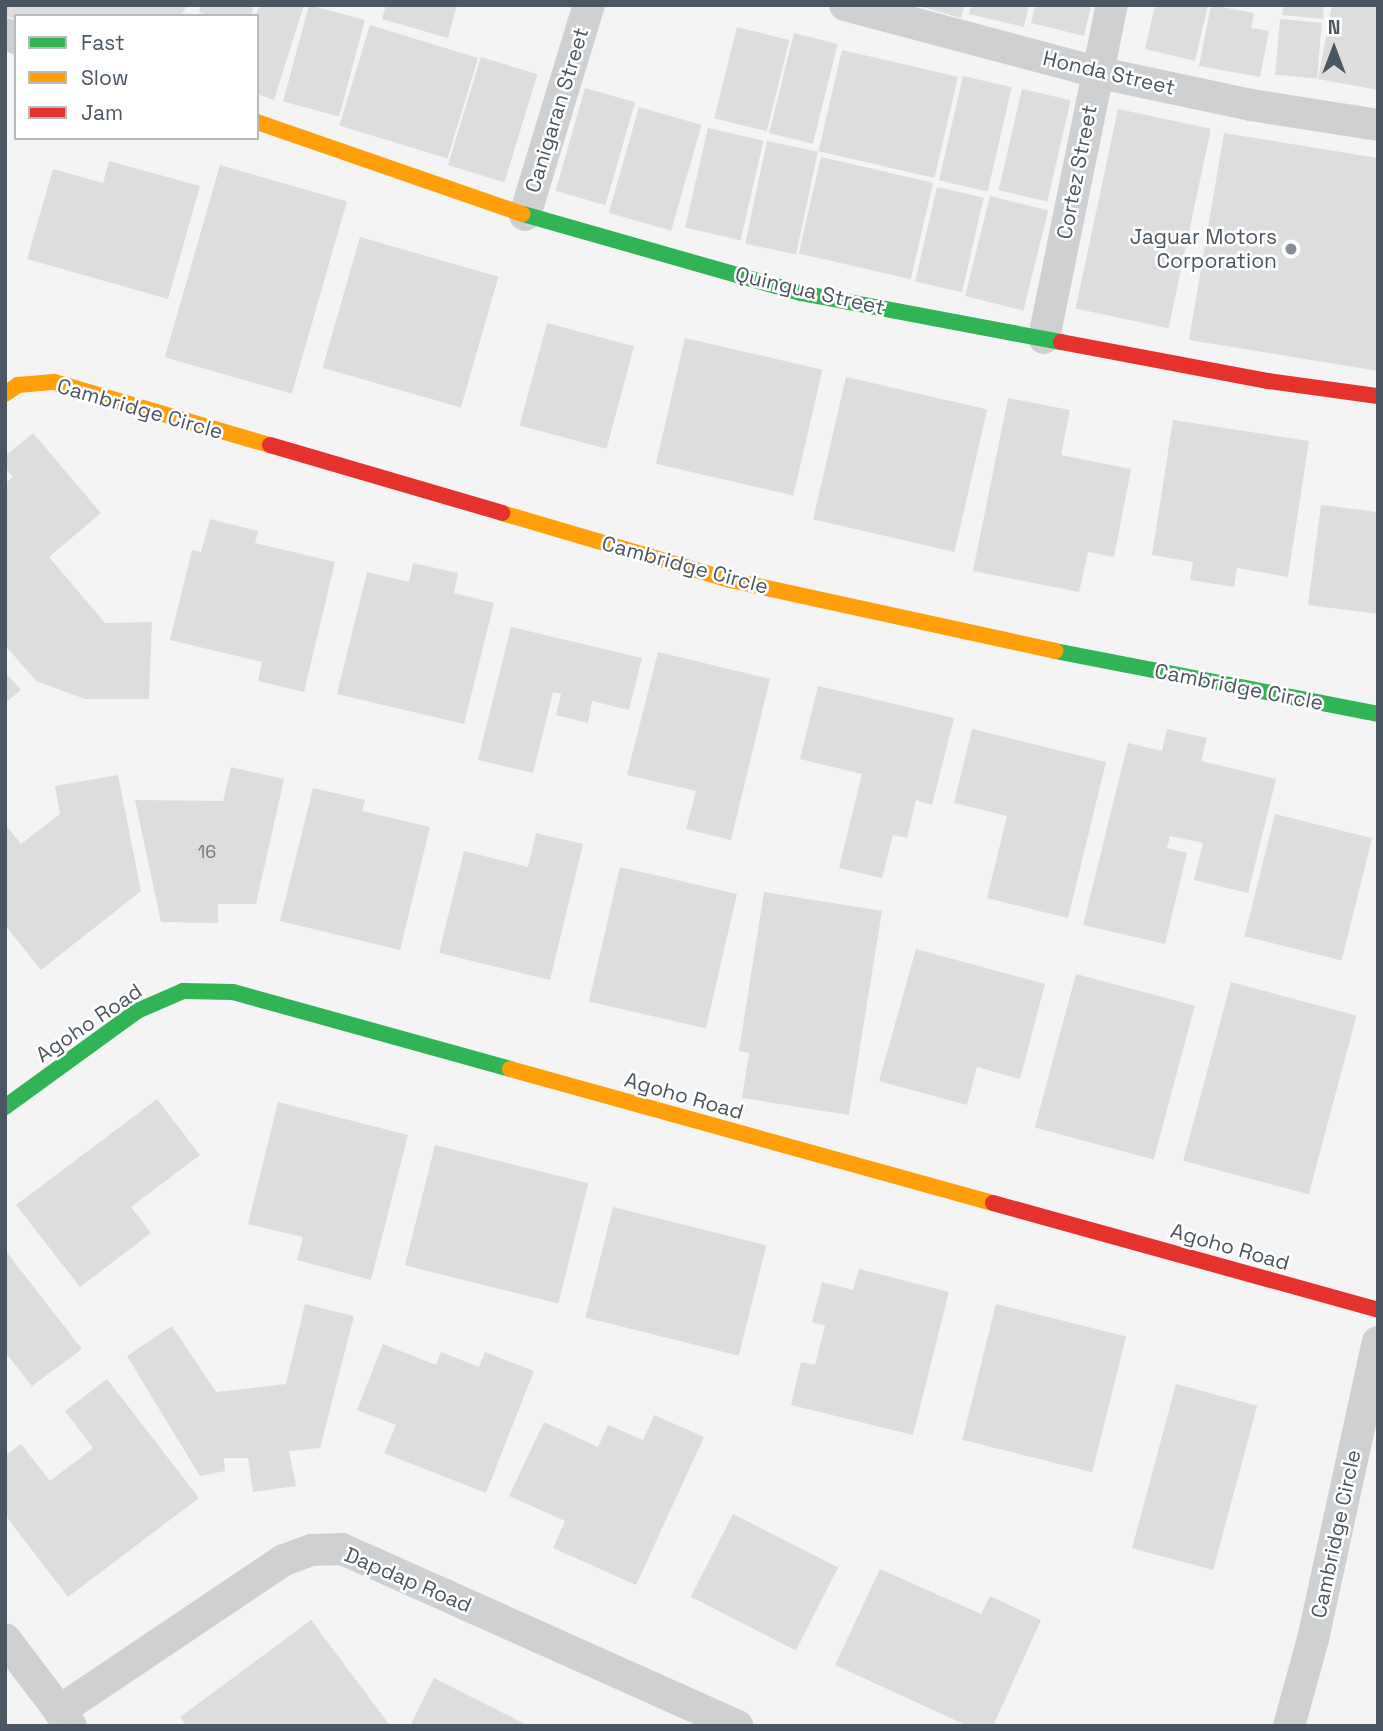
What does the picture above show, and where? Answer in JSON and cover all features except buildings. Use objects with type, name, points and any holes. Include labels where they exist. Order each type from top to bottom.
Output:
[{"type":"street","name":"Canigaran Street","points":[[525,215],[589,5]]},
{"type":"street","name":"Honda Street","points":[[845,5],[1096,72],[1251,105],[1378,125]]},
{"type":"street","name":"Cortez Street","points":[[1044,338],[1096,72],[1112,5]]},
{"type":"street","name":"Quingua Street","points":[[259,123],[525,215],[802,293],[1268,381],[1378,396]]},
{"type":"street","name":"Cambridge Circle","points":[[5,394],[18,385],[54,382],[730,580],[982,637],[1378,713]]},
{"type":"street","name":"Agoho Road","points":[[5,1107],[137,1011],[183,991],[233,992],[1378,1310]]},
{"type":"street","name":"Cambridge Circle","points":[[1289,1726],[1313,1639],[1378,1342]]},
{"type":"street","name":"Dapdap Road","points":[[65,1718],[284,1560],[312,1550],[342,1549],[737,1726]]},
{"type":"street","points":[[5,1639],[65,1718]]},
{"type":"traffic: fast","points":[[523,214],[801,293],[1061,342]]},
{"type":"traffic: fast","points":[[1055,651],[1378,714]]},
{"type":"traffic: fast","points":[[5,1107],[137,1011],[183,991],[233,992],[510,1069]]},
{"type":"traffic: slow","points":[[259,123],[523,214]]},
{"type":"traffic: slow","points":[[5,394],[18,385],[54,382],[270,445]]},
{"type":"traffic: slow","points":[[502,513],[730,580],[1055,651]]},
{"type":"traffic: slow","points":[[510,1069],[993,1203]]},
{"type":"traffic: jam","points":[[1061,342],[1268,381],[1378,396]]},
{"type":"traffic: jam","points":[[270,445],[502,513]]},
{"type":"traffic: jam","points":[[993,1203],[1378,1310]]},
{"type":"place","name":"Jaguar Motors Corporation","points":[[1291,249]]}]
